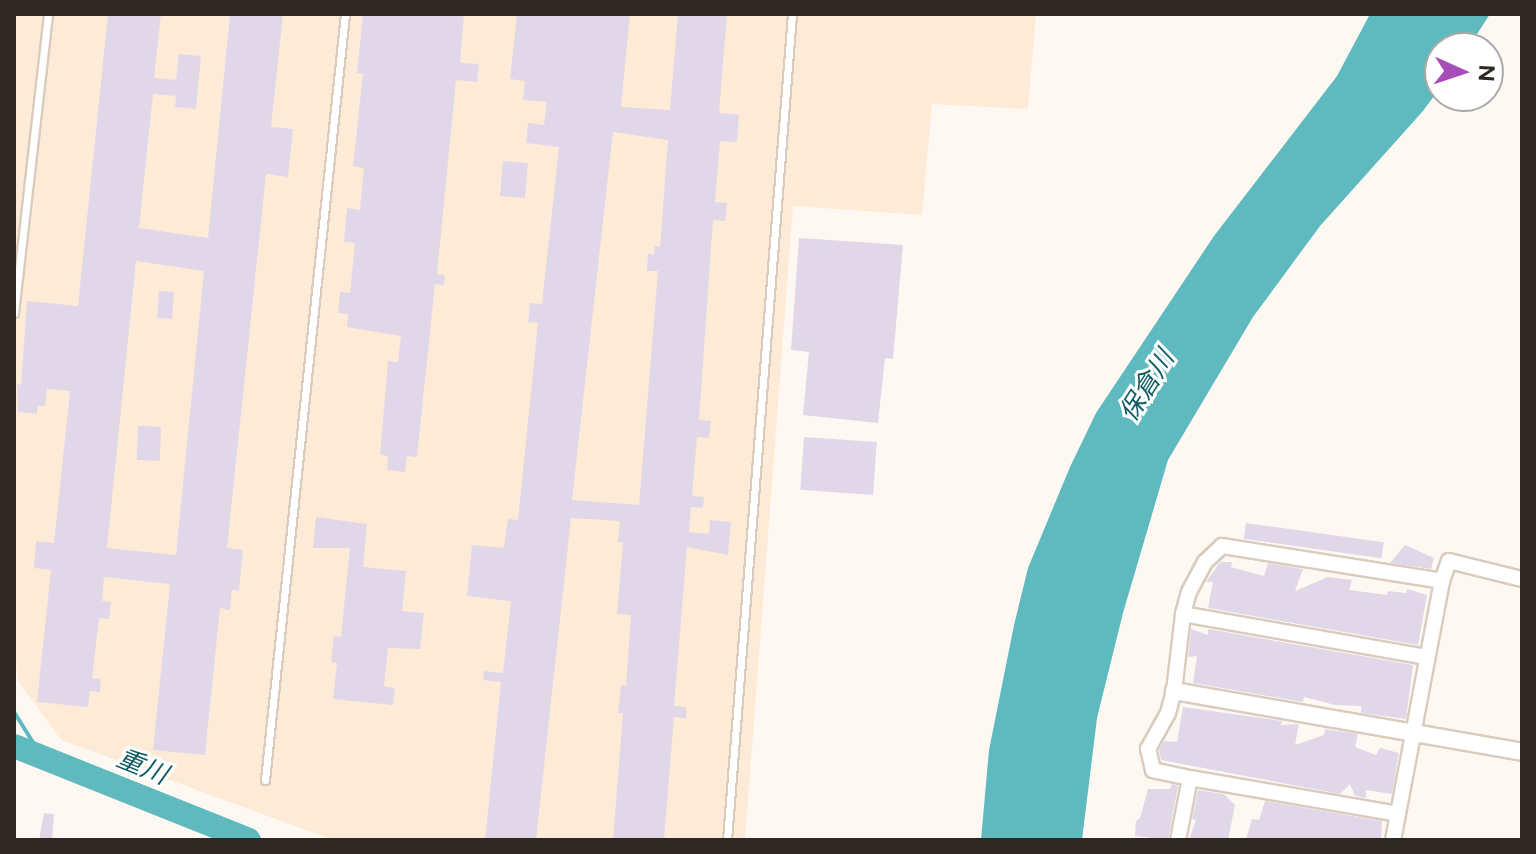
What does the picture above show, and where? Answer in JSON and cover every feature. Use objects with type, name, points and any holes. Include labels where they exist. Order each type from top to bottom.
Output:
[{"type":"street","points":[[1398,814],[1153,770],[1148,760],[1148,749],[1168,713],[1174,691],[1183,614],[1205,562],[1222,546],[1442,581]]},
{"type":"street","points":[[1393,840],[1442,581],[1449,561],[1522,579]]},
{"type":"street","points":[[1183,614],[1427,657]]},
{"type":"street","points":[[1174,691],[1522,752]]},
{"type":"street","points":[[1178,840],[1190,778]]},
{"type":"lane","points":[[14,313],[48,14]]},
{"type":"lane","points":[[265,780],[345,14]]},
{"type":"lane","points":[[727,840],[792,14]]},
{"type":"shaded area","points":[[14,14],[1036,14],[1028,109],[932,104],[922,215],[793,206],[745,840],[333,840],[61,740],[18,681],[14,648]]},
{"type":"water","name":"保倉川","points":[[1370,14],[1490,14],[1478,32],[1424,32],[1424,110],[1320,226],[1253,317],[1168,460],[1123,613],[1097,718],[1082,840],[981,840],[989,750],[1014,625],[1028,568],[1070,467],[1096,413],[1214,236],[1337,76]]},
{"type":"building","points":[[108,14],[161,14],[154,78],[176,80],[179,54],[201,56],[196,109],[175,107],[176,96],[153,94],[139,228],[208,238],[230,14],[283,14],[271,127],[293,129],[288,177],[266,174],[227,548],[243,550],[239,591],[232,590],[230,610],[220,608],[205,755],[153,750],[170,584],[104,577],[102,601],[111,602],[109,619],[99,618],[92,678],[101,679],[100,692],[90,691],[88,707],[37,702],[51,570],[34,568],[36,541],[54,543],[70,391],[47,389],[45,406],[37,406],[37,414],[18,412],[17,384],[21,385],[27,301],[78,306]],"holes":[[[136,261],[204,271],[176,555],[107,548]]]},
{"type":"building","points":[[363,14],[464,14],[460,63],[479,64],[477,82],[456,80],[437,274],[445,275],[444,285],[435,284],[417,457],[407,456],[405,472],[387,470],[388,456],[380,455],[388,361],[398,362],[401,336],[347,327],[348,314],[338,313],[340,292],[350,293],[355,243],[344,242],[347,208],[360,210],[364,168],[353,166],[363,74],[357,73]]},
{"type":"building","points":[[517,14],[630,14],[621,107],[670,110],[678,14],[727,14],[719,113],[739,115],[737,142],[720,141],[715,202],[727,203],[725,221],[713,220],[699,420],[711,421],[709,438],[697,437],[692,496],[704,497],[703,508],[691,507],[689,532],[709,534],[710,520],[731,522],[728,555],[687,547],[674,706],[686,707],[686,718],[674,717],[664,840],[613,840],[623,713],[618,713],[621,685],[626,686],[631,615],[617,614],[623,542],[618,542],[620,521],[571,518],[536,840],[485,840],[501,682],[483,680],[484,671],[503,673],[511,601],[467,596],[472,545],[504,548],[508,519],[518,520],[538,323],[528,322],[530,303],[542,304],[559,147],[526,143],[528,123],[544,125],[547,102],[523,100],[525,81],[510,79]],"holes":[[[613,132],[668,140],[660,247],[655,246],[654,255],[648,254],[647,271],[658,271],[639,505],[572,500]]]},
{"type":"building","points":[[503,161],[528,163],[525,198],[500,196]]},
{"type":"building","points":[[799,238],[903,245],[893,359],[885,358],[878,423],[803,415],[809,352],[791,350]]},
{"type":"building","points":[[159,291],[174,292],[172,319],[157,318]]},
{"type":"building","points":[[138,426],[161,427],[160,461],[137,460]]},
{"type":"building","points":[[804,437],[877,442],[873,495],[800,490]]},
{"type":"building","points":[[316,517],[367,524],[363,567],[406,571],[402,611],[424,613],[420,649],[388,648],[384,686],[395,688],[393,705],[333,699],[337,663],[331,662],[334,636],[341,637],[350,548],[313,548]]},
{"type":"building","points":[[1246,523],[1384,542],[1381,558],[1244,539]]},
{"type":"building","points":[[1405,545],[1434,558],[1431,569],[1390,563]]},
{"type":"building","points":[[1220,562],[1232,562],[1231,567],[1264,576],[1268,563],[1303,569],[1295,591],[1328,577],[1352,580],[1349,590],[1387,595],[1388,591],[1406,593],[1407,589],[1427,595],[1418,645],[1208,608],[1213,582],[1206,582]]},
{"type":"building","points":[[1191,629],[1208,635],[1208,629],[1413,665],[1406,719],[1361,713],[1361,706],[1335,705],[1304,697],[1303,702],[1193,683],[1197,656],[1188,657]]},
{"type":"building","points":[[1183,707],[1282,721],[1281,725],[1299,724],[1295,745],[1324,735],[1325,729],[1358,734],[1355,747],[1376,755],[1380,748],[1399,753],[1392,794],[1366,790],[1366,798],[1355,796],[1350,784],[1340,794],[1161,760],[1159,750],[1164,741],[1177,742]]},
{"type":"building","points":[[1172,784],[1178,786],[1168,840],[1135,836],[1136,821],[1140,818],[1148,789],[1170,789]]},
{"type":"building","points":[[1198,790],[1224,794],[1235,805],[1228,840],[1189,840],[1196,820],[1192,819]]},
{"type":"building","points":[[1265,801],[1382,821],[1381,840],[1246,840],[1252,819],[1259,820]]},
{"type":"building","points":[[44,813],[54,814],[52,840],[39,840]]},
{"type":"waterway","points":[[14,712],[41,755]]},
{"type":"waterway","name":"重川","points":[[14,746],[249,840]]}]
